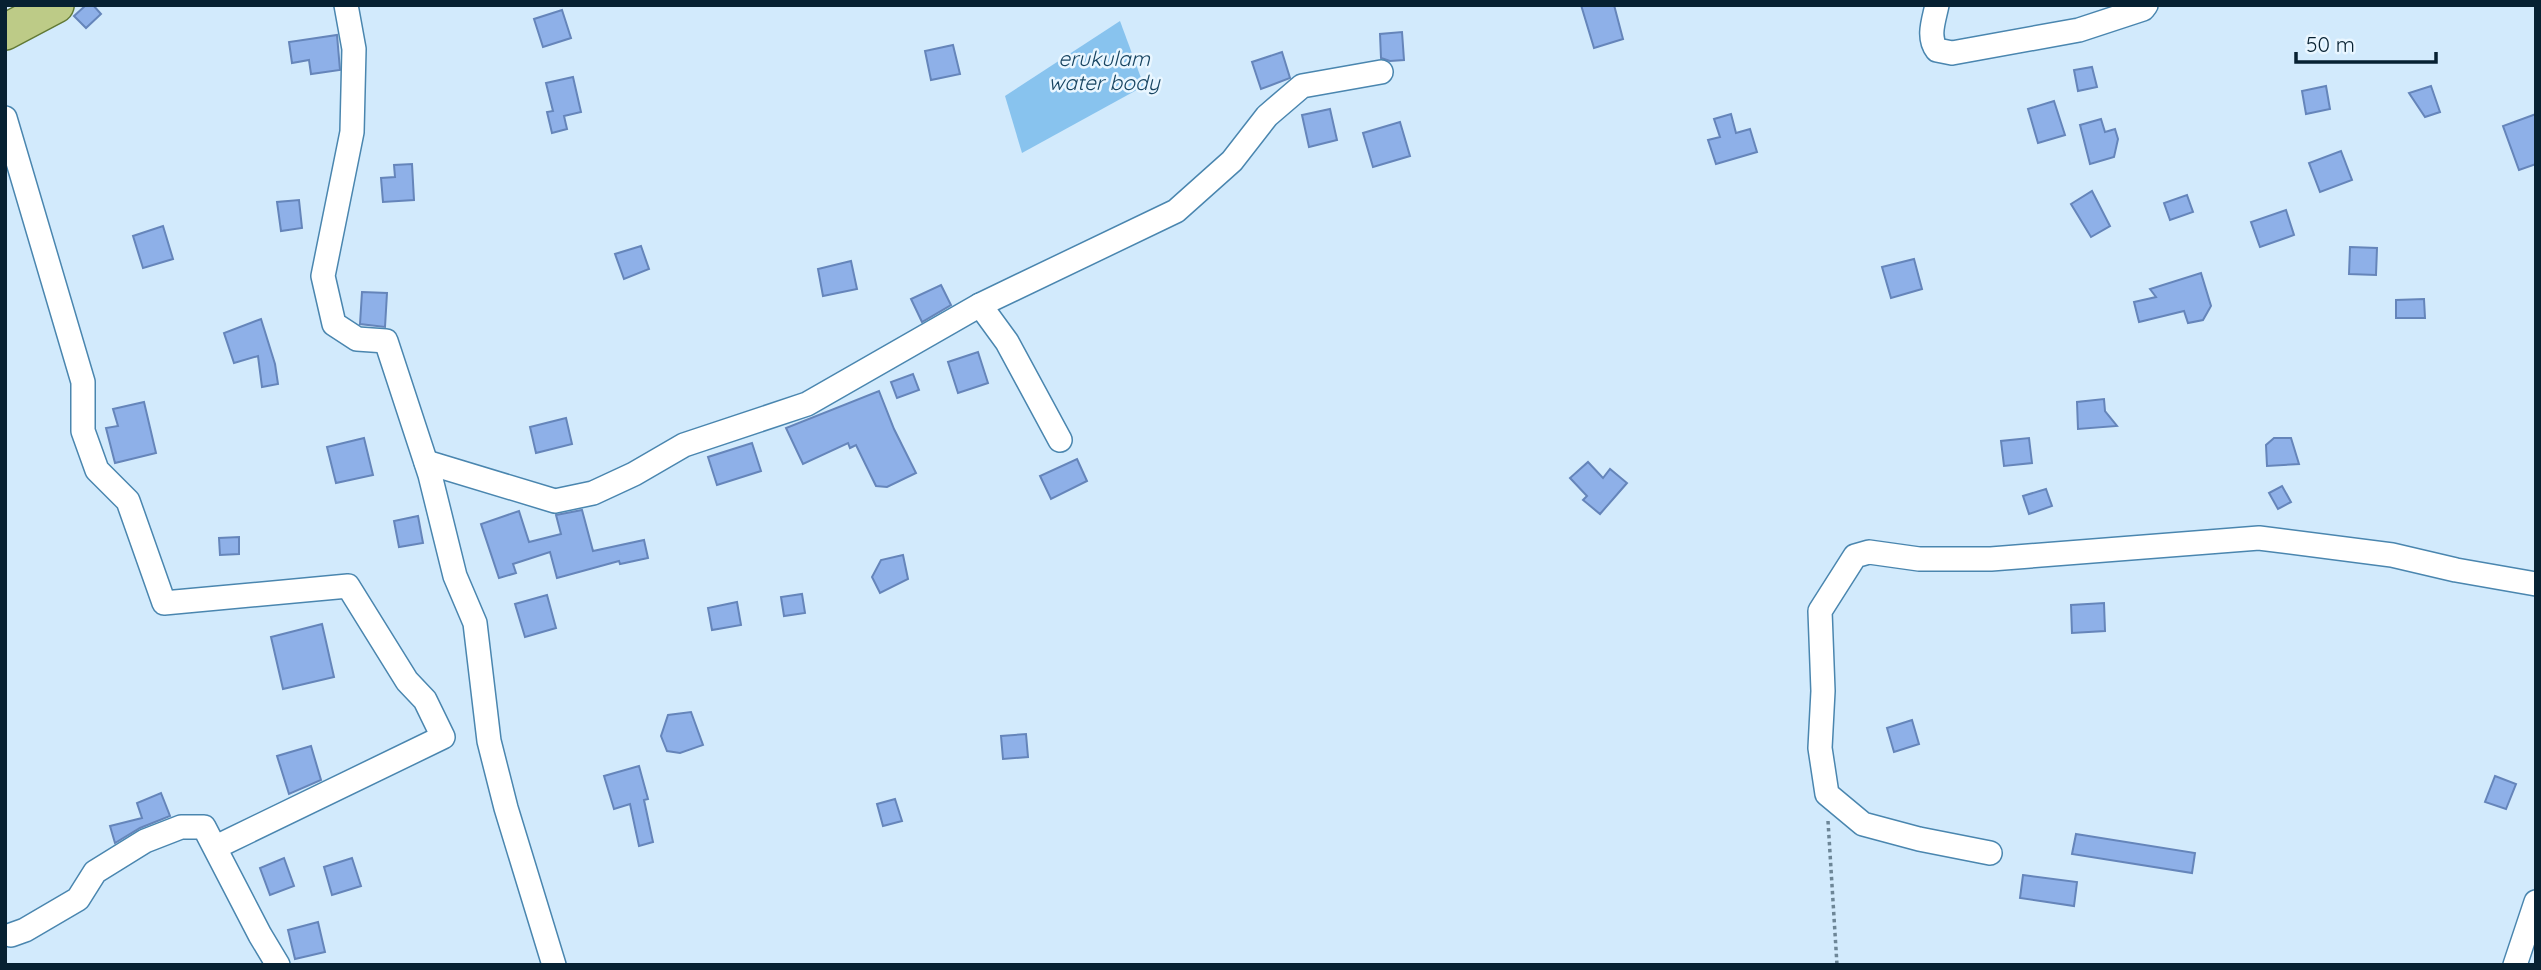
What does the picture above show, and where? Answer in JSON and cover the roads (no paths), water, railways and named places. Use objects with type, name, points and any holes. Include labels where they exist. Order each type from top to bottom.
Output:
[{"type":"main road","points":[[5,32],[56,5]]},
{"type":"street","points":[[346,5],[354,49],[352,132],[323,276],[334,324],[357,339],[386,341],[426,462],[455,576],[475,623],[489,741],[506,808],[555,965]]},
{"type":"street","points":[[1937,5],[1932,44],[1937,50],[1952,53],[2079,30],[2143,9],[2146,5]]},
{"type":"street","points":[[426,462],[555,501],[593,493],[634,474],[684,445],[807,404],[980,305],[1176,211],[1232,161],[1267,116],[1302,86],[1381,72]]},
{"type":"street","points":[[5,118],[83,382],[83,431],[97,470],[128,501],[164,603],[348,586],[407,681],[425,700],[443,737],[216,848]]},
{"type":"street","points":[[980,305],[1007,342],[1060,440]]},
{"type":"street","points":[[1990,853],[1919,839],[1863,824],[1827,794],[1820,748],[1823,691],[1820,611],[1855,555],[1869,552],[1919,559],[1991,559],[2259,538],[2392,555],[2536,584]]},
{"type":"street","points":[[11,935],[25,930],[78,898],[95,872],[145,841],[181,827],[204,827],[278,965]]},
{"type":"street","points":[[2515,965],[2536,902]]},
{"type":"water","name":"erukulam water body","points":[[1120,21],[1144,86],[1022,153],[1005,96]]}]
